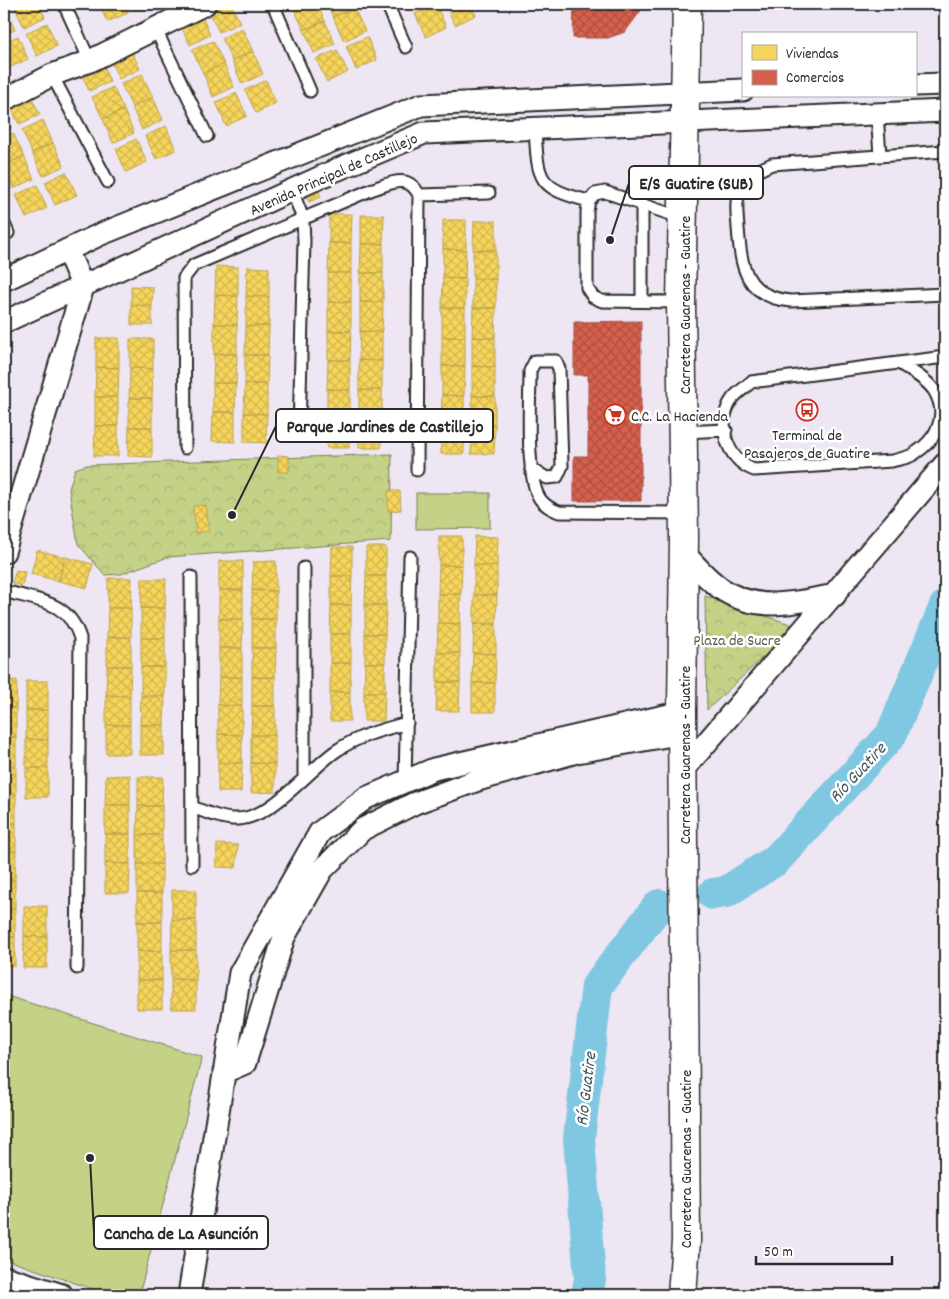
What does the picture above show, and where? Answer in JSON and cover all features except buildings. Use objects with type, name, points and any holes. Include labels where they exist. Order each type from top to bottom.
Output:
[{"type":"main road","name":"Carretera Guarenas - Guatire","points":[[682,1295],[686,1241],[684,782],[682,723],[684,513],[682,302],[687,4]]},
{"type":"street","points":[[4,100],[52,75],[90,61],[196,6]]},
{"type":"street","points":[[916,85],[945,84]]},
{"type":"street","name":"Avenida Principal de Castillejo","points":[[4,280],[67,250],[421,105],[742,90]]},
{"type":"street","name":"Avenida Principal de Castillejo","points":[[4,322],[292,190],[424,133],[945,111]]},
{"type":"street","points":[[4,552],[83,287],[67,250]]},
{"type":"street","points":[[684,782],[835,595],[945,464]]},
{"type":"street","points":[[684,553],[720,589],[742,599],[766,605],[788,605],[835,595]]},
{"type":"street","points":[[189,1295],[240,973],[320,832],[366,798],[434,769],[682,723]]},
{"type":"street","points":[[224,1072],[245,1063],[284,937],[322,870],[363,829],[415,802],[478,780],[682,723]]},
{"type":"street","points":[[4,1277],[62,1295]]},
{"type":"lane","points":[[64,4],[90,61]]},
{"type":"lane","points":[[272,4],[310,92]]},
{"type":"lane","points":[[387,4],[406,47]]},
{"type":"lane","points":[[155,28],[207,136]]},
{"type":"lane","points":[[52,75],[108,182]]},
{"type":"lane","points":[[876,114],[880,155]]},
{"type":"lane","points":[[536,129],[538,168],[542,177],[560,194],[589,201]]},
{"type":"lane","points":[[945,151],[772,164],[755,172],[744,183],[736,199],[741,259],[748,279],[758,291],[774,300],[791,301],[945,294]]},
{"type":"lane","points":[[185,448],[184,278],[188,272],[194,265],[303,219],[393,182],[405,181],[414,186],[419,195],[417,470]]},
{"type":"lane","points":[[292,190],[303,219],[299,433]]},
{"type":"lane","points":[[682,302],[602,300],[593,297],[587,288],[587,211],[589,201],[595,194],[605,192],[684,219]]},
{"type":"lane","points":[[419,195],[490,193]]},
{"type":"lane","points":[[642,205],[642,302]]},
{"type":"lane","points":[[899,363],[935,391],[942,410],[942,427],[913,456],[892,461],[754,470],[742,466],[728,449],[726,414],[733,398],[752,382],[945,357]]},
{"type":"lane","points":[[531,469],[547,478],[557,477],[562,466],[559,369],[556,362],[551,360],[535,361],[530,371],[531,469],[539,498],[546,507],[559,512],[684,513]]},
{"type":"lane","points":[[683,432],[726,430]]},
{"type":"lane","points":[[405,782],[410,558]]},
{"type":"lane","points":[[304,568],[304,778]]},
{"type":"lane","points":[[191,577],[192,865]]},
{"type":"lane","points":[[4,592],[59,607],[68,614],[76,625],[80,638],[77,968]]},
{"type":"lane","points":[[192,807],[233,819],[251,816],[273,805],[335,752],[359,736],[407,723]]},
{"type":"green space","points":[[392,454],[391,541],[168,557],[121,574],[105,575],[78,544],[69,489],[75,469],[87,465]]},
{"type":"green space","points":[[416,493],[490,493],[490,528],[416,529]]},
{"type":"green space","name":"Plaza de Sucre","points":[[705,596],[796,626],[707,710]]},
{"type":"green space","points":[[4,995],[202,1057],[139,1295],[110,1295],[4,1259]]},
{"type":"waterway","name":"Río Guatire","points":[[713,894],[726,892],[776,860],[891,735],[945,606]]},
{"type":"waterway","name":"Río Guatire","points":[[587,1295],[590,1279],[579,1138],[597,986],[659,905]]},
{"type":"place","name":"E/S Guatire (SUB)","points":[[610,240]]},
{"type":"place","name":"Terminal de Pasajeros de Guatire","points":[[807,410]]},
{"type":"place","name":"C.C. La Hacienda","points":[[615,415]]},
{"type":"place","name":"Parque Jardines de Castillejo","points":[[232,515]]},
{"type":"place","name":"Cancha de La Asunción","points":[[90,1158]]}]
